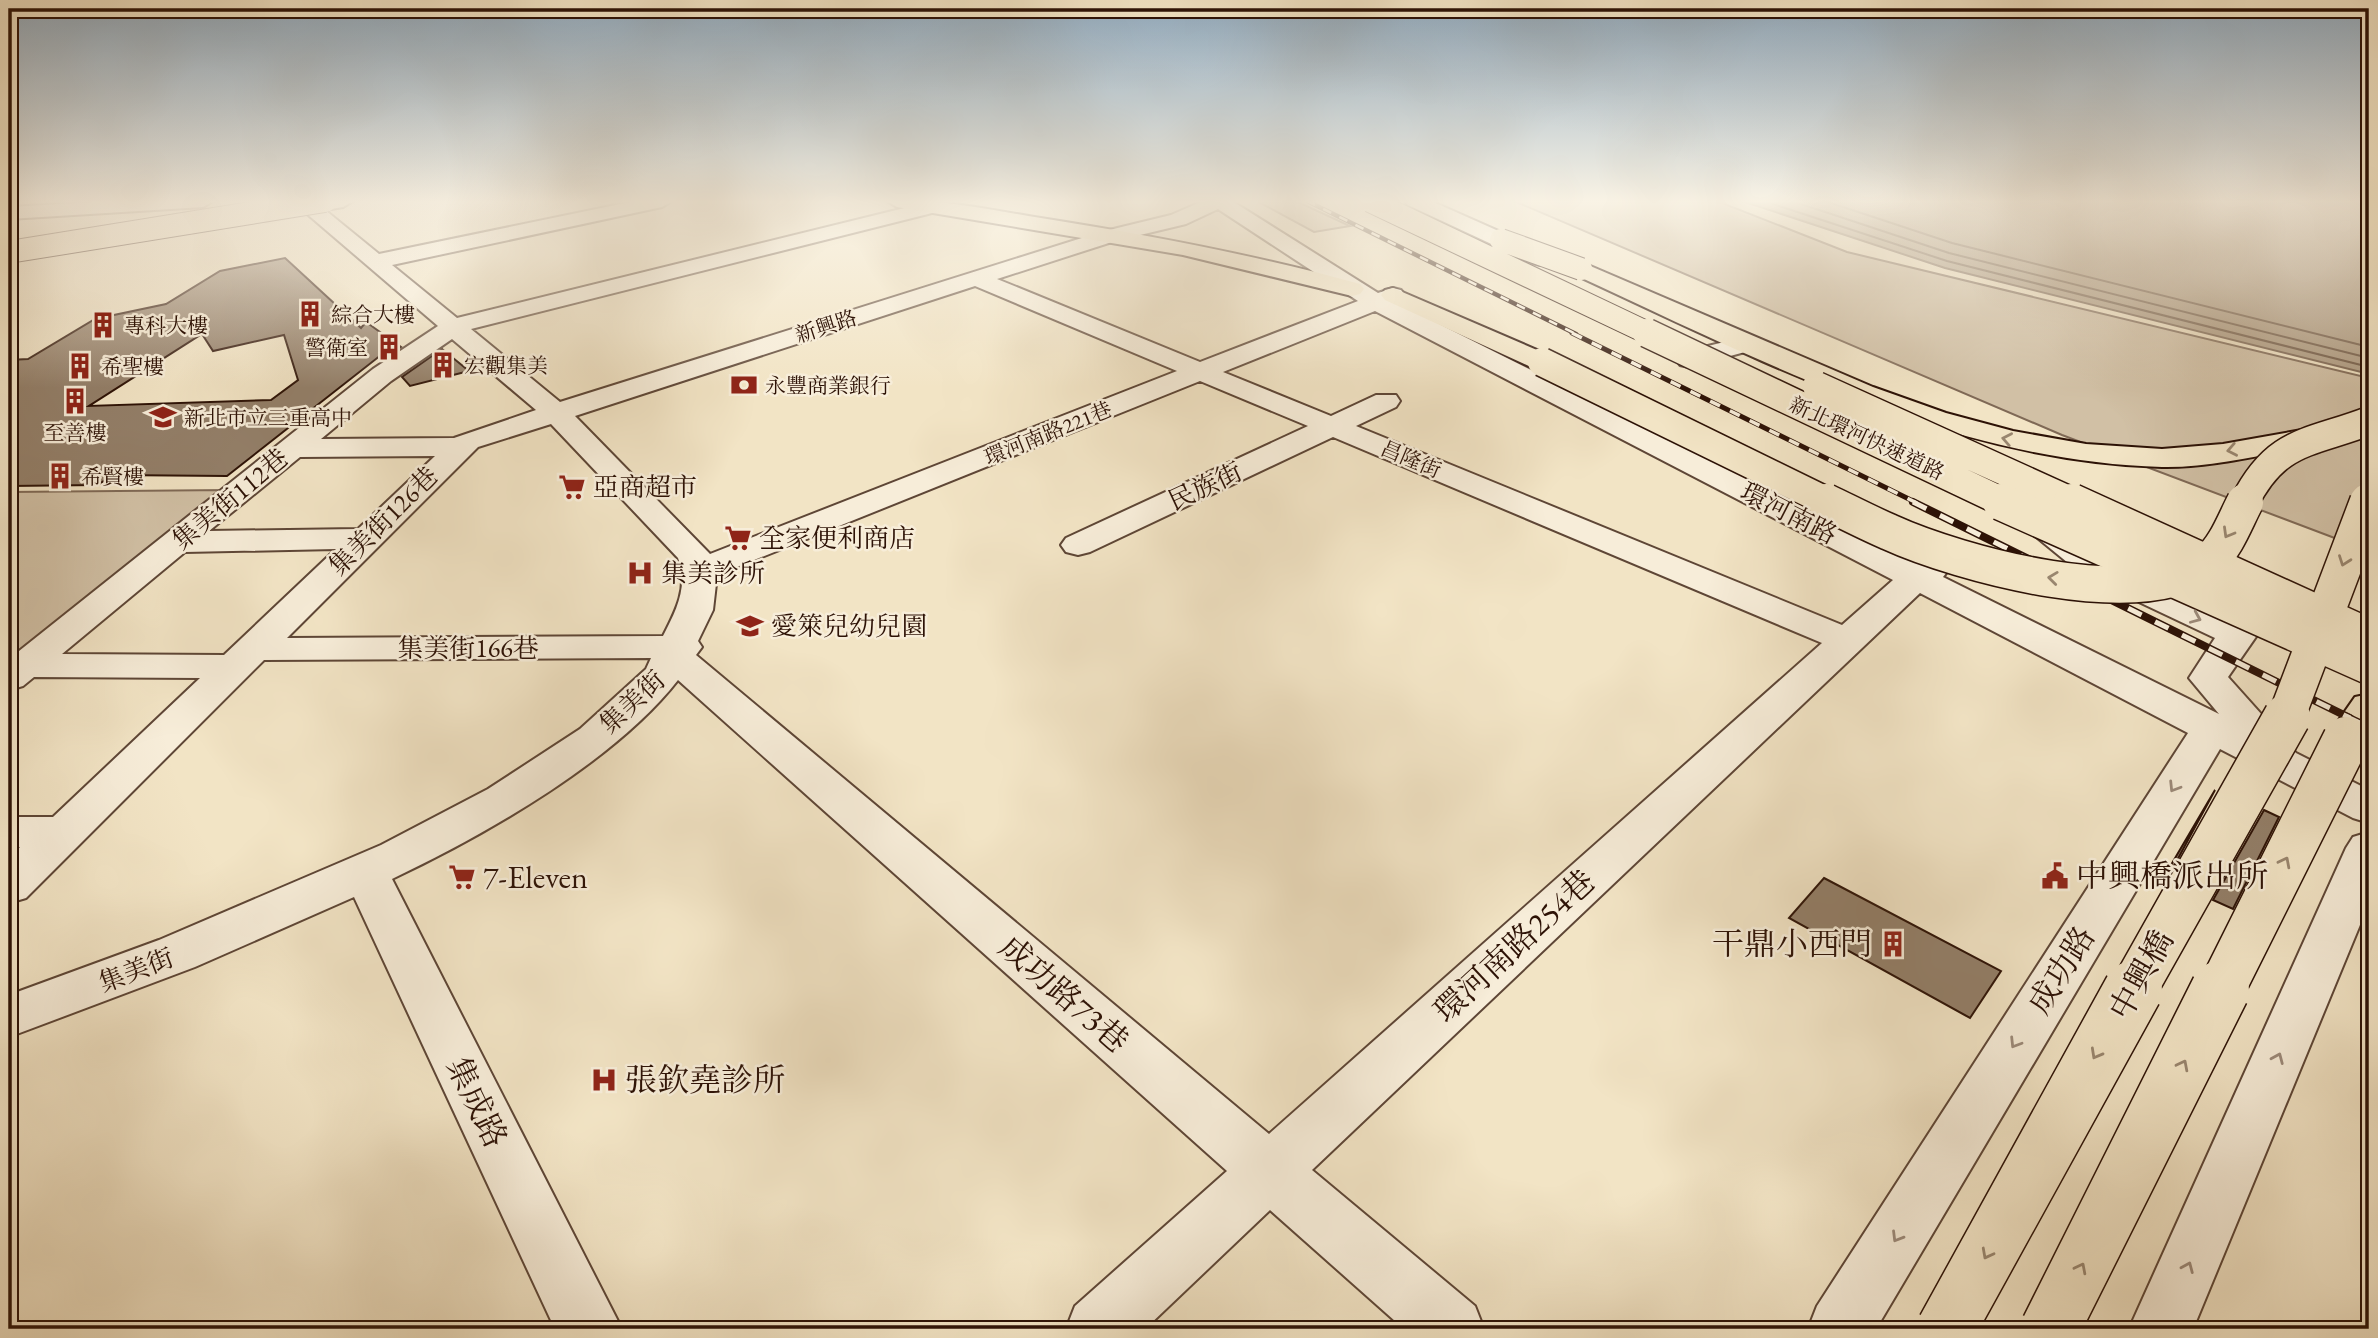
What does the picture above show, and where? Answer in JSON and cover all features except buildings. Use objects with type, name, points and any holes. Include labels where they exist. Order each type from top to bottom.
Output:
[{"type":"main road","points":[[1258,263],[1364,288],[1542,362],[1914,543],[1991,567],[2095,583],[2146,583],[2179,578],[2197,571],[2223,543],[2268,464],[2324,435]]},
{"type":"main road","name":"新北環河快速道路","points":[[1501,263],[2025,513],[2369,664]]},
{"type":"main road","points":[[1524,263],[2046,506],[2369,664]]},
{"type":"main road","name":"新北環河快速道路","points":[[1548,263],[2369,638]]},
{"type":"main road","points":[[1566,263],[1880,399],[2000,438],[2094,454],[2194,457],[2324,435],[2369,421]]},
{"type":"main road","name":"中興橋","points":[[1946,1329],[2069,1103],[2286,718],[2369,498]]},
{"type":"main road","points":[[2255,614],[2369,664]]},
{"type":"main road","points":[[2050,1329],[2346,740],[2369,706]]},
{"type":"street","points":[[375,263],[455,326],[555,412],[657,514],[694,554],[702,569]]},
{"type":"street","name":"集美街112巷","points":[[17,671],[382,375],[455,326],[705,263]]},
{"type":"street","name":"新興路","points":[[555,412],[1022,263]]},
{"type":"street","name":"環河南路","points":[[1323,263],[1364,288],[1925,573],[2211,729],[2369,808]]},
{"type":"street","points":[[1492,263],[2054,534],[2093,567],[2175,608],[2255,614],[2369,638]]},
{"type":"street","points":[[1551,263],[1736,347],[2255,614]]},
{"type":"street","name":"昌隆街","points":[[975,278],[1847,640]]},
{"type":"street","name":"環河南路","points":[[1364,288],[1440,320],[1925,573],[2285,765]]},
{"type":"street","name":"環河南路221巷","points":[[702,569],[1200,372],[1364,288]]},
{"type":"street","points":[[1689,359],[1736,347]]},
{"type":"street","name":"民族街","points":[[1078,545],[1386,401]]},
{"type":"street","name":"集美街126巷","points":[[9,886],[458,447],[483,434],[555,412]]},
{"type":"street","points":[[292,448],[458,447]]},
{"type":"street","points":[[179,541],[365,539]]},
{"type":"street","name":"集美街","points":[[9,1016],[137,971],[366,873],[428,843],[527,785],[606,730],[647,692],[680,653],[694,618],[702,569]]},
{"type":"street","name":"環河南路254巷","points":[[1098,1329],[1847,640],[1925,573]]},
{"type":"street","points":[[2255,614],[2208,678],[2285,765]]},
{"type":"street","name":"集美街166巷","points":[[243,658],[680,653]]},
{"type":"street","name":"成功路73巷","points":[[680,653],[1268,1171],[1452,1329]]},
{"type":"street","points":[[17,671],[243,658]]},
{"type":"street","points":[[2211,729],[2285,765],[2369,788]]},
{"type":"street","name":"成功路","points":[[1840,1329],[2211,729]]},
{"type":"street","points":[[9,832],[66,832]]},
{"type":"street","points":[[2161,1329],[2369,848]]},
{"type":"street","name":"集成路","points":[[366,873],[589,1329]]},
{"type":"shaded area","points":[[1660,263],[1894,263],[2369,378],[2369,551],[2062,435]]},
{"type":"shaded area","points":[[227,490],[9,660],[9,492]]},
{"type":"water","points":[[1931,263],[2369,263],[2369,374]]},
{"type":"railway","points":[[1433,263],[1576,334]]},
{"type":"railway","points":[[1572,333],[1917,503]]},
{"type":"railway","points":[[1913,502],[2350,718]]},
{"type":"railway","points":[[2346,717],[2369,728]]},
{"type":"place","name":"綜合大樓","points":[[310,314]]},
{"type":"place","name":"專科大樓","points":[[103,325]]},
{"type":"place","name":"警衛室","points":[[389,347]]},
{"type":"place","name":"宏觀集美","points":[[443,365]]},
{"type":"place","name":"希聖樓","points":[[80,366]]},
{"type":"place","name":"永豐商業銀行","points":[[744,385]]},
{"type":"place","name":"至善樓","points":[[75,401]]},
{"type":"place","name":"新北市立三重高中","points":[[163,417]]},
{"type":"place","name":"希賢樓","points":[[60,476]]},
{"type":"place","name":"亞商超市","points":[[572,487]]},
{"type":"place","name":"全家便利商店","points":[[738,538]]},
{"type":"place","name":"集美診所","points":[[640,573]]},
{"type":"place","name":"愛箂兒幼兒園","points":[[750,626]]},
{"type":"place","name":"中興橋派出所","points":[[2055,876]]},
{"type":"place","name":"7-Eleven","points":[[462,877]]},
{"type":"place","name":"干鼎小西門","points":[[1893,944]]},
{"type":"place","name":"張欽堯診所","points":[[604,1080]]}]
